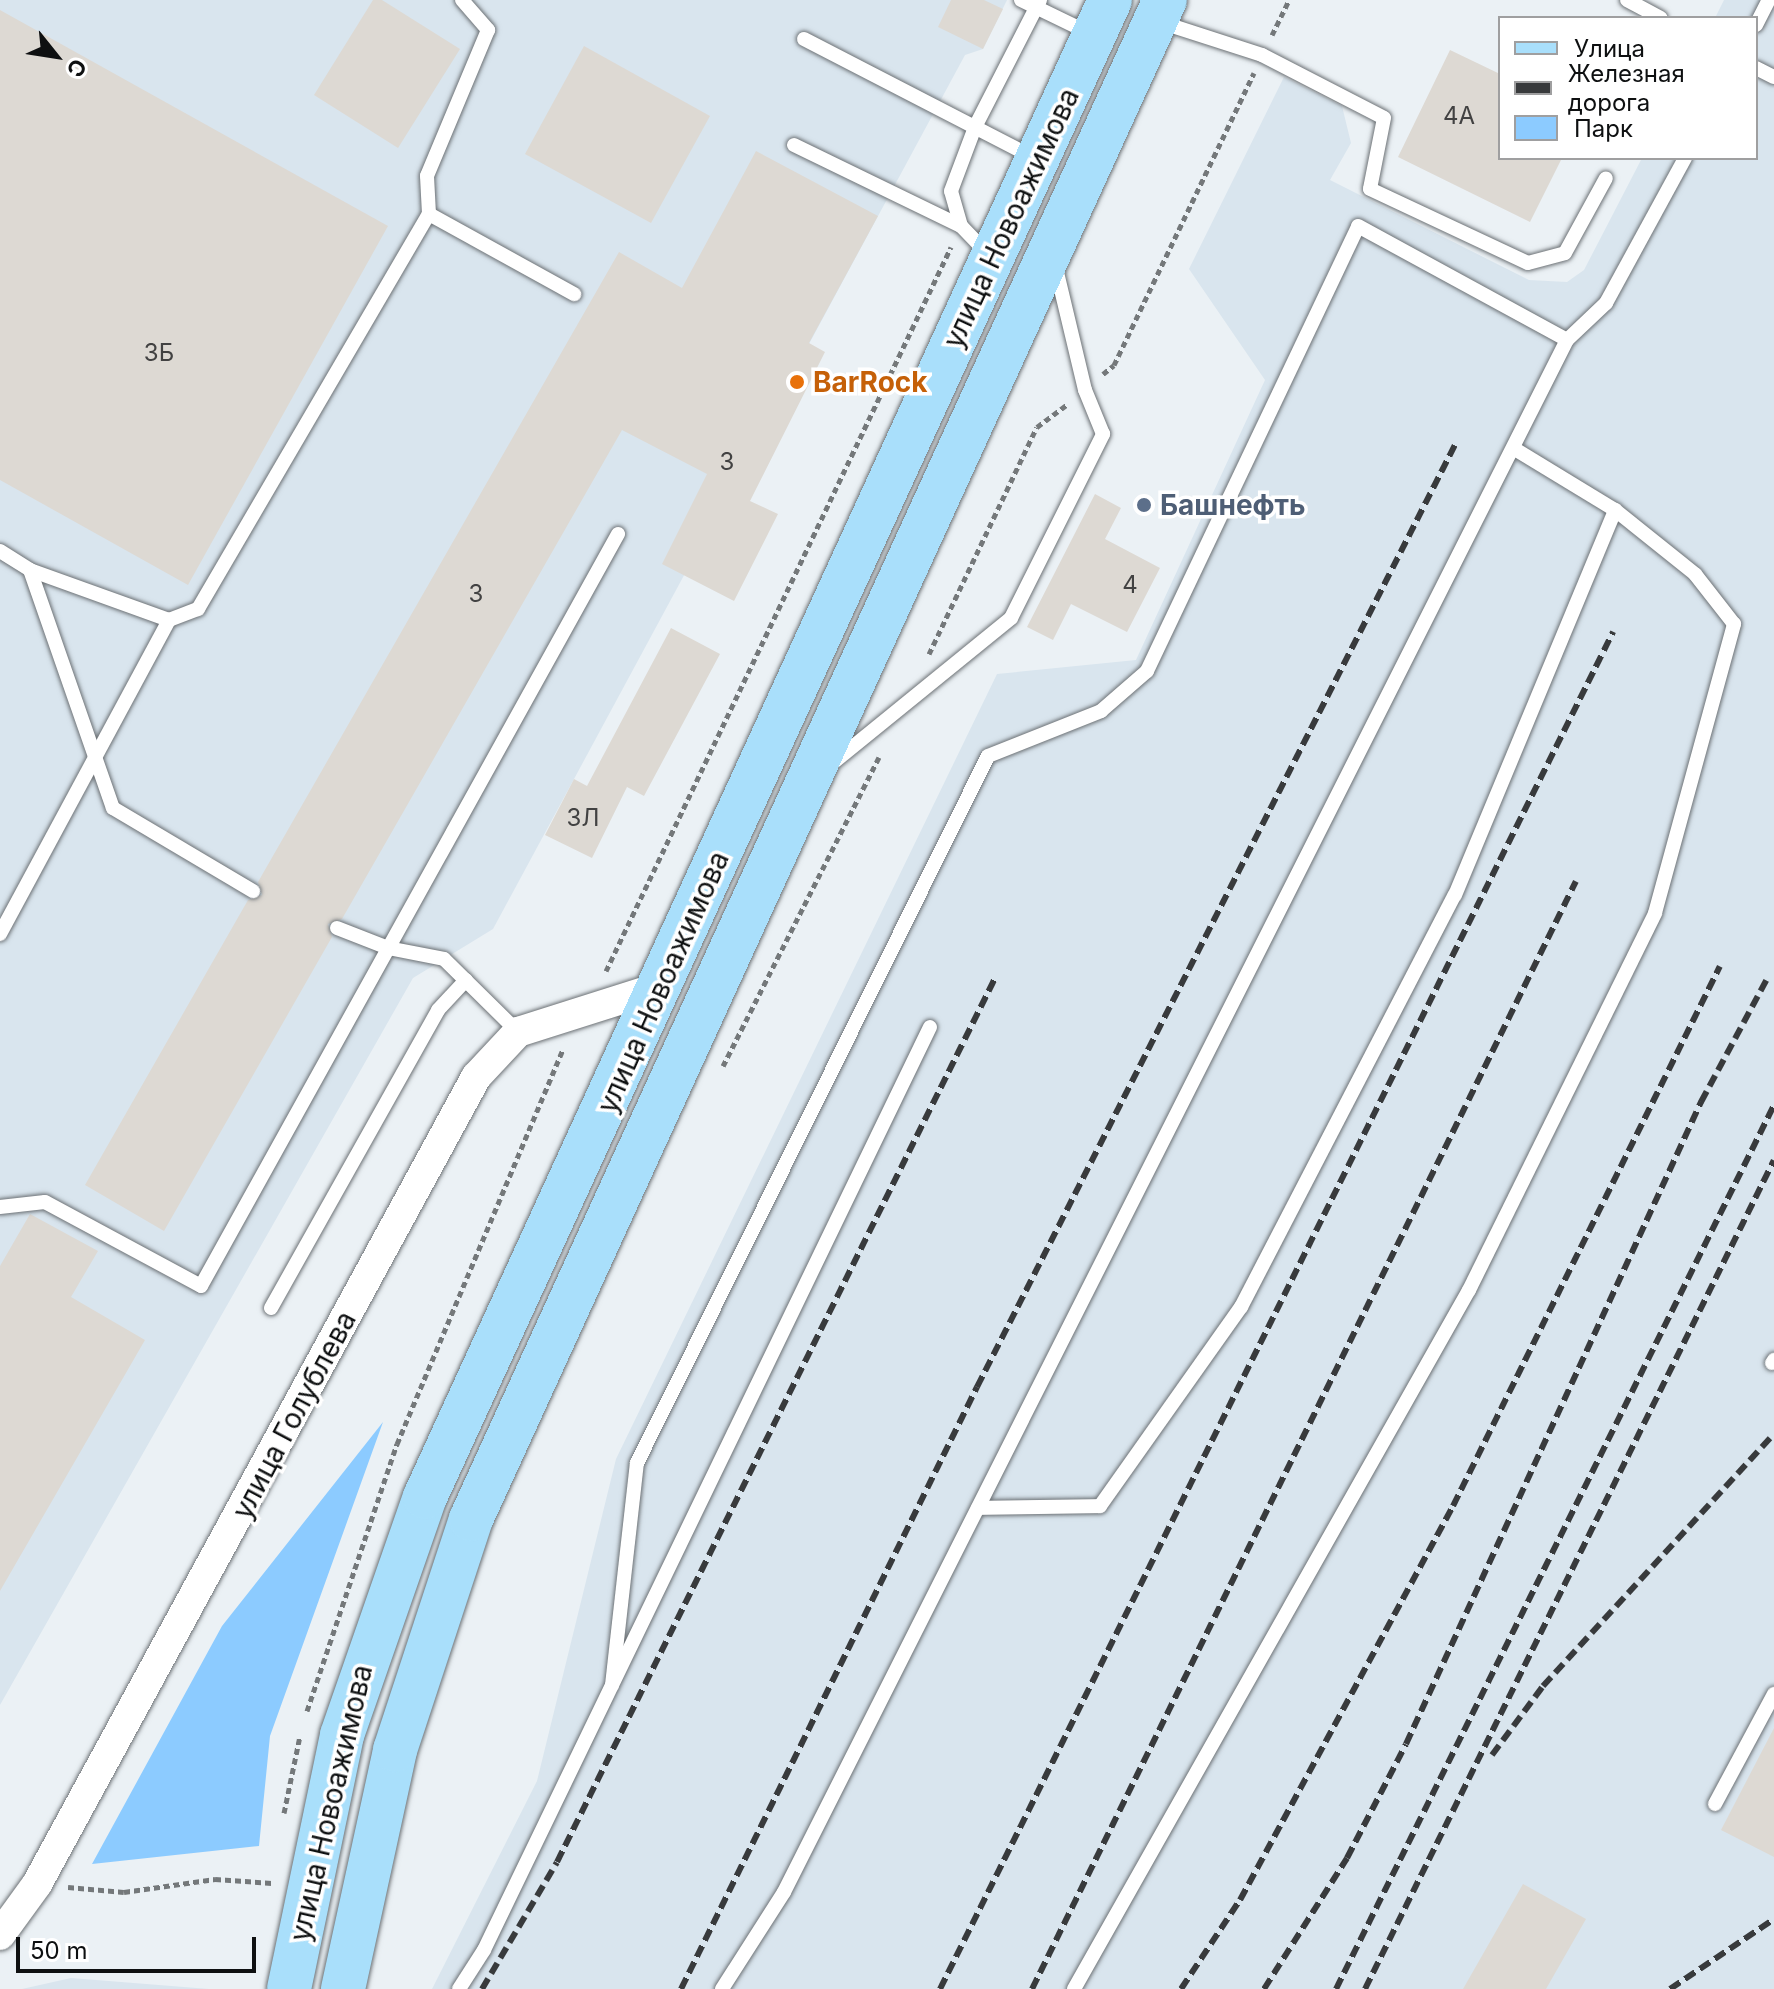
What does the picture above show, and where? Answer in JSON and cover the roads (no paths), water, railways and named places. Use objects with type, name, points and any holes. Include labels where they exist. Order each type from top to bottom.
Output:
[{"type":"main road","name":"улица Новоажимова","points":[[343,1989],[399,1736],[471,1519],[1160,10]]},
{"type":"main road","name":"улица Новоажимова","points":[[289,1989],[288,1905],[392,1580],[425,1497],[663,986],[1102,18]]},
{"type":"street","name":"улица Голублева","points":[[0,1935],[37,1884],[476,1077],[518,1032],[663,986]]},
{"type":"lane","points":[[0,551],[30,570],[169,620],[198,609],[429,214],[427,176],[488,30],[462,0]]},
{"type":"lane","points":[[1021,0],[1102,18]]},
{"type":"lane","points":[[1627,0],[1657,16]]},
{"type":"lane","points":[[1758,21],[1769,0]]},
{"type":"lane","points":[[961,226],[951,191],[975,127],[1038,4]]},
{"type":"lane","points":[[1160,10],[1262,55],[1384,118],[1370,189],[1528,263],[1565,253],[1606,178]]},
{"type":"lane","points":[[804,39],[1038,160]]},
{"type":"lane","points":[[794,145],[961,226],[993,259]]},
{"type":"lane","points":[[730,1985],[784,1892],[1567,340],[1606,303],[1684,160]]},
{"type":"lane","points":[[429,214],[574,294]]},
{"type":"lane","points":[[612,1685],[637,1463],[988,756],[1101,711],[1147,671],[1358,226],[1567,340]]},
{"type":"lane","points":[[806,785],[908,698],[1011,618],[1103,434],[1085,390],[1052,251]]},
{"type":"lane","points":[[1074,1989],[1469,1290],[1655,913],[1734,624],[1695,574],[1615,510],[1513,448]]},
{"type":"lane","points":[[978,1508],[1100,1506],[1241,1307],[1455,895],[1615,510]]},
{"type":"lane","points":[[0,1207],[45,1202],[201,1286],[618,534]]},
{"type":"lane","points":[[30,570],[113,808],[253,891]]},
{"type":"lane","points":[[0,934],[169,620]]},
{"type":"lane","points":[[337,928],[388,948],[444,959],[518,1032]]},
{"type":"lane","points":[[271,1308],[438,1010],[466,980]]},
{"type":"lane","points":[[459,1989],[484,1950],[930,1027]]},
{"type":"lane","points":[[1715,1804],[1774,1694]]},
{"type":"railway","points":[[681,1989],[977,1387],[1455,445]]},
{"type":"railway","points":[[940,1989],[1613,632]]},
{"type":"railway","points":[[1032,1989],[1576,881]]},
{"type":"railway","points":[[1181,1989],[1240,1900],[1453,1506],[1720,966]]},
{"type":"railway","points":[[482,1989],[557,1862],[996,976]]},
{"type":"railway","points":[[1264,1989],[1347,1858],[1406,1744],[1701,1102],[1768,977]]},
{"type":"railway","points":[[1336,1989],[1774,1105]]},
{"type":"railway","points":[[1365,1989],[1774,1160]]},
{"type":"railway","points":[[1492,1755],[1543,1686],[1774,1434]]},
{"type":"railway","points":[[1670,1989],[1774,1919]]},
{"type":"place","name":"BarRock","points":[[797,382]]},
{"type":"place","name":"Башнефть","points":[[1144,505]]}]
